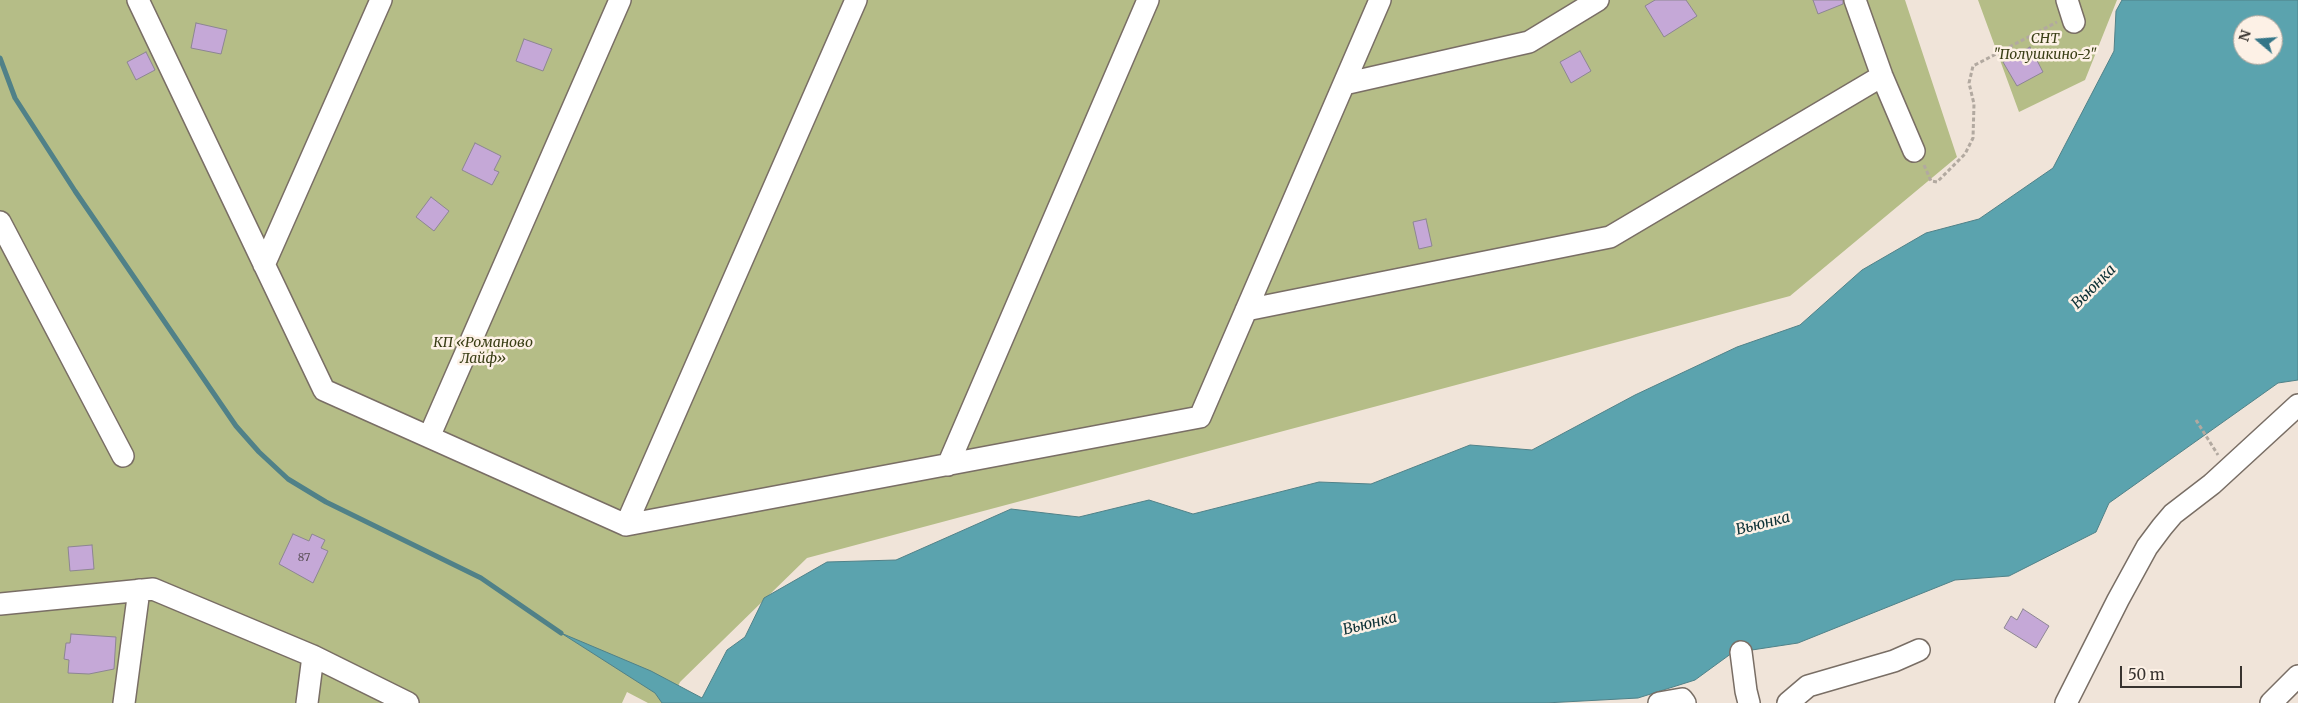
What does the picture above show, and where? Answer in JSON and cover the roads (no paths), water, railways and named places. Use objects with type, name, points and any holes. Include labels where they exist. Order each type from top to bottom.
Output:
[{"type":"lane","points":[[264,265],[381,0]]},
{"type":"lane","points":[[429,437],[620,0]]},
{"type":"lane","points":[[626,525],[856,0]]},
{"type":"lane","points":[[948,465],[1148,0]]},
{"type":"lane","points":[[145,5],[264,265],[324,390],[626,525],[1200,417],[1380,0]]},
{"type":"lane","points":[[1344,84],[1528,42],[1598,0]]},
{"type":"lane","points":[[1856,0],[1882,76],[1914,151]]},
{"type":"lane","points":[[1246,310],[1610,237],[1882,76]]},
{"type":"lane","points":[[0,222],[123,456]]},
{"type":"lane","points":[[2066,703],[2147,547],[2173,514],[2212,484],[2298,405]]},
{"type":"lane","points":[[0,604],[152,589],[313,656],[408,703]]},
{"type":"lane","points":[[124,703],[139,590]]},
{"type":"lane","points":[[1788,703],[1799,692],[1813,684],[1894,661],[1919,650]]},
{"type":"lane","points":[[1741,652],[1749,703]]},
{"type":"lane","points":[[307,703],[313,656]]},
{"type":"lane","points":[[2271,703],[2298,676]]},
{"type":"lane","points":[[1660,703],[1682,699],[1685,703]]},
{"type":"water","name":"Вьюнка","points":[[2122,0],[2298,0],[2298,380],[2278,383],[2109,503],[2096,532],[2009,576],[1955,580],[1798,643],[1732,653],[1695,680],[1638,698],[1545,703],[662,703],[655,693],[561,633],[651,671],[702,698],[727,650],[745,637],[764,598],[827,562],[896,560],[1011,509],[1079,517],[1149,500],[1193,514],[1319,482],[1371,484],[1470,445],[1532,450],[1635,395],[1737,347],[1800,325],[1862,270],[1926,233],[1979,219],[2053,168],[2114,51],[2116,11]]},
{"type":"waterway","points":[[0,58],[15,98],[75,191],[236,426],[259,452],[288,479],[326,502],[481,578],[561,633]]},
{"type":"park label","name":"СНТ \"Полушкино-2\"","points":[[2045,48]]},
{"type":"park label","name":"КП «Романово Лайф»","points":[[483,352]]}]
